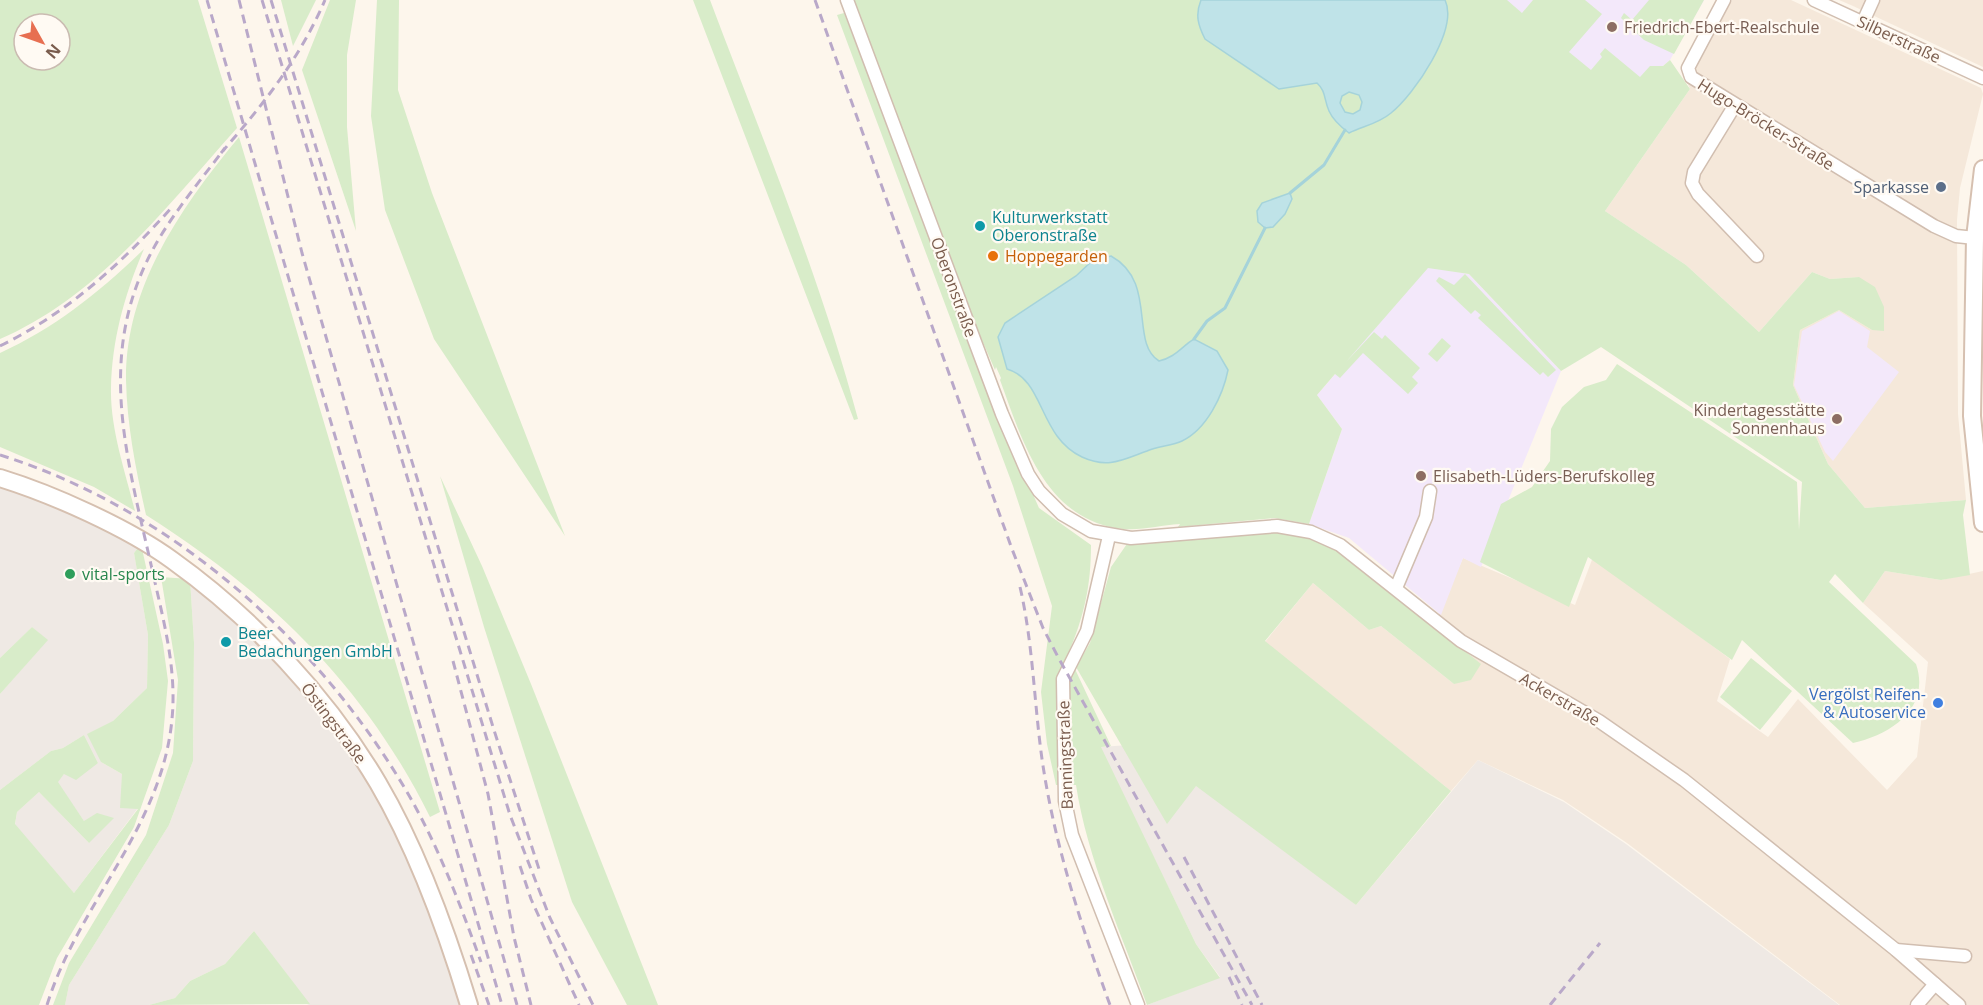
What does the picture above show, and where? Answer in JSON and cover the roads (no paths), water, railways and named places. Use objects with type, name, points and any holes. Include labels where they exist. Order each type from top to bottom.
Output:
[{"type":"street","name":"Oberonstraße","points":[[847,0],[972,336],[1028,474],[1039,491],[1062,514],[1091,531],[1109,536]]},
{"type":"street","name":"Hugo-Bröcker-Straße","points":[[1725,0],[1688,71],[1691,77],[1934,226],[1956,236],[1975,238]]},
{"type":"street","name":"Silberstraße","points":[[1814,0],[1983,78]]},
{"type":"street","points":[[1863,22],[1874,0]]},
{"type":"street","points":[[1735,105],[1694,172],[1692,183],[1698,194],[1757,256]]},
{"type":"street","points":[[1983,169],[1975,238],[1972,416],[1983,524]]},
{"type":"street","name":"Östingstraße","points":[[0,478],[43,493],[88,514],[170,558],[226,603],[296,673],[347,738],[387,799],[443,925],[469,1005]]},
{"type":"street","points":[[1396,588],[1426,517],[1430,492]]},
{"type":"street","name":"Ackerstraße","points":[[1109,536],[1155,537],[1262,525],[1296,528],[1340,545],[1461,640],[1648,753],[1896,950],[1959,1005]]},
{"type":"street","name":"Banningstraße","points":[[1109,536],[1087,631],[1063,679],[1065,801],[1072,835],[1138,1005]]},
{"type":"street","points":[[1896,950],[1965,956]]},
{"type":"street","points":[[1917,1005],[1935,984]]},
{"type":"water","points":[[1201,0],[1445,0],[1448,12],[1440,44],[1432,61],[1411,92],[1386,117],[1349,133],[1331,114],[1317,83],[1279,89],[1205,39],[1198,20]],"holes":[[[1349,92],[1359,95],[1362,102],[1360,110],[1353,114],[1345,112],[1340,103],[1342,96]]]},
{"type":"water","points":[[1290,193],[1292,199],[1285,214],[1273,227],[1265,228],[1258,222],[1257,211],[1262,203]]},
{"type":"water","points":[[1111,256],[1125,267],[1134,281],[1139,296],[1145,340],[1150,352],[1159,361],[1174,354],[1194,339],[1217,351],[1228,370],[1218,400],[1206,420],[1191,436],[1178,443],[1107,463],[1082,457],[1068,448],[1057,436],[1029,384],[1019,375],[1007,369],[998,337],[1005,323],[1076,276],[1093,260]]},
{"type":"waterway","points":[[1290,193],[1324,165],[1345,130]]},
{"type":"waterway","points":[[1194,339],[1207,321],[1225,308],[1265,228]]},
{"type":"railway","points":[[207,0],[502,1005]]},
{"type":"railway","points":[[239,0],[302,253],[517,1005]]},
{"type":"railway","points":[[262,0],[510,815],[550,918],[593,1005]]},
{"type":"railway","points":[[271,0],[493,727],[539,869]]},
{"type":"railway","points":[[221,153],[292,61],[325,0]]},
{"type":"railway","points":[[815,0],[1012,549],[1043,628],[1252,1005]]},
{"type":"railway","points":[[47,1005],[78,933],[136,831],[153,795],[165,758],[172,719],[171,662],[125,442],[121,401],[121,360],[127,319],[139,278],[167,225],[225,148]]},
{"type":"railway","points":[[0,346],[25,333],[72,302],[134,247],[173,206]]},
{"type":"railway","points":[[0,455],[63,478],[123,509],[180,545],[234,586],[284,633],[330,683],[371,736],[407,792],[457,897],[481,962]]},
{"type":"railway","points":[[1020,587],[1031,651],[1047,790],[1061,853],[1110,1005]]},
{"type":"railway","points":[[453,661],[488,794],[514,937],[531,1005]]},
{"type":"railway","points":[[1184,857],[1262,1005]]},
{"type":"railway","points":[[520,866],[531,899],[579,1005]]},
{"type":"railway","points":[[1550,1005],[1600,943]]},
{"type":"railway","points":[[471,955],[489,1005]]},
{"type":"railway","points":[[1229,977],[1242,1005]]},
{"type":"place","name":"Friedrich-Ebert-Realschule","points":[[1612,27]]},
{"type":"place","name":"Sparkasse","points":[[1941,187]]},
{"type":"place","name":"Kulturwerkstatt Oberonstraße","points":[[980,226]]},
{"type":"place","name":"Hoppegarden","points":[[993,256]]},
{"type":"place","name":"Kindertagesstätte Sonnenhaus","points":[[1837,419]]},
{"type":"place","name":"Elisabeth-Lüders-Berufskolleg","points":[[1421,476]]},
{"type":"place","name":"vital-sports","points":[[70,574]]},
{"type":"place","name":"Beer Bedachungen GmbH","points":[[226,642]]},
{"type":"place","name":"Vergölst Reifen- & Autoservice","points":[[1938,703]]}]
